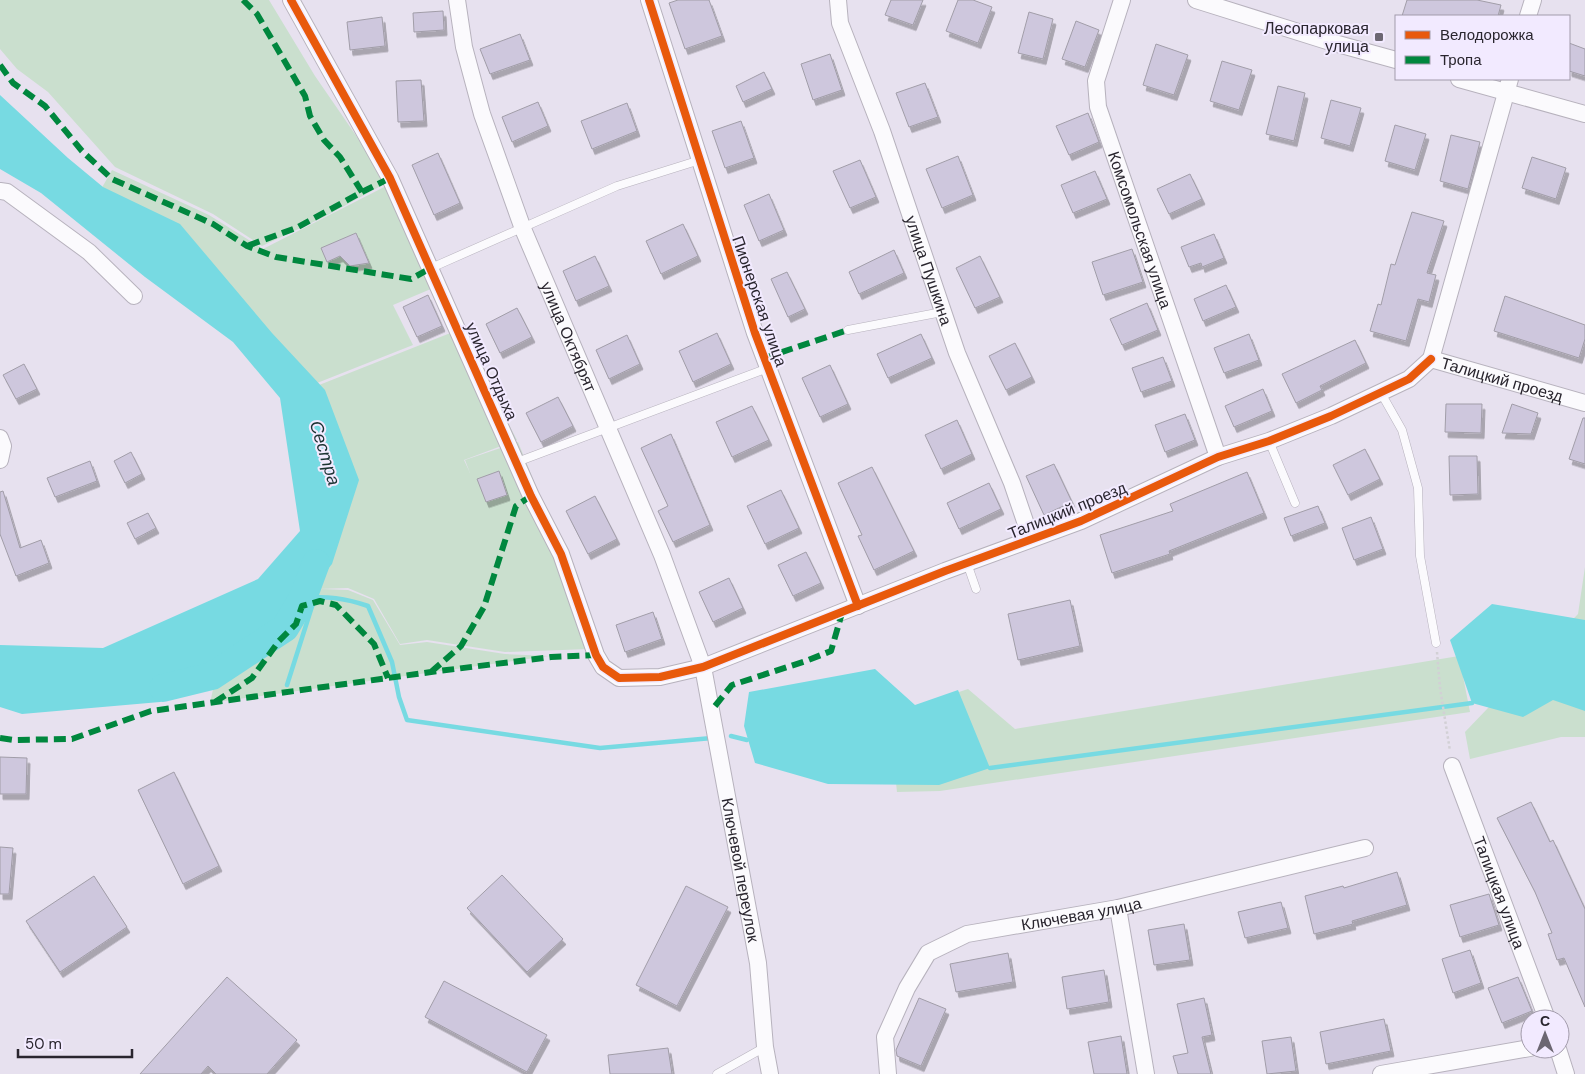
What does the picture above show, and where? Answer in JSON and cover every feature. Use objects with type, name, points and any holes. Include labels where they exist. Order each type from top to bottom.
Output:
[{"type":"street","name":"улица Отдыха","points":[[291,0],[390,178],[531,496],[562,554],[603,667],[619,678],[660,676],[703,667]]},
{"type":"street","name":"улица Октябрят","points":[[457,0],[464,47],[482,114],[523,228],[662,555],[703,667]]},
{"type":"street","name":"Пионерская улица","points":[[649,0],[768,368],[858,606]]},
{"type":"street","name":"улица Пушкина","points":[[838,0],[840,23],[882,131],[956,353],[1012,483],[1031,539]]},
{"type":"street","name":"Комсомольская улица","points":[[1122,0],[1096,80],[1098,108],[1218,458]]},
{"type":"street","points":[[1196,0],[1327,41],[1395,60]]},
{"type":"street","points":[[1528,15],[1533,0]]},
{"type":"street","points":[[1467,80],[1508,86],[1585,114]]},
{"type":"street","points":[[1431,359],[1508,86]]},
{"type":"street","points":[[0,191],[7,192],[89,252],[134,296]]},
{"type":"street","name":"Талицкий проезд","points":[[703,667],[967,563],[1113,508],[1218,458],[1269,441],[1331,416],[1409,378],[1431,359],[1585,403]]},
{"type":"street","points":[[0,438],[3,446],[1,458]]},
{"type":"street","name":"Ключевой переулок","points":[[703,667],[758,963],[765,1047],[770,1074]]},
{"type":"street","name":"Талицкая улица","points":[[1452,766],[1543,1009]]},
{"type":"street","name":"Ключевая улица","points":[[888,1074],[884,1037],[907,988],[928,953],[968,934],[1118,908],[1365,848]]},
{"type":"street","points":[[1118,908],[1146,1074]]},
{"type":"street","points":[[1380,1074],[1520,1050]]},
{"type":"street","points":[[1561,1059],[1566,1074]]},
{"type":"lane","points":[[431,268],[617,186],[700,160]]},
{"type":"lane","points":[[848,330],[942,312]]},
{"type":"lane","points":[[517,462],[768,368]]},
{"type":"lane","points":[[1381,393],[1402,430],[1418,488],[1420,556],[1436,643]]},
{"type":"lane","points":[[1269,441],[1295,503]]},
{"type":"lane","points":[[967,563],[976,589]]},
{"type":"lane","points":[[717,1074],[765,1047]]},
{"type":"path","points":[[1436,643],[1440,688],[1452,766]]},
{"type":"green space","points":[[0,0],[269,0],[315,76],[388,182],[324,217],[262,246],[213,214],[115,167],[48,92],[17,69],[0,49]]},
{"type":"green space","points":[[112,170],[209,215],[263,249],[390,184],[445,283],[393,305],[413,345],[307,387],[96,198]]},
{"type":"green space","points":[[458,330],[517,440],[464,460],[470,473],[465,460],[518,442],[539,494],[589,649],[505,652],[427,640],[400,644],[374,599],[348,588],[317,589],[354,491],[309,389]]},
{"type":"green space","points":[[1585,567],[1585,737],[1561,737],[1470,759],[1465,732],[1578,614]]},
{"type":"green space","points":[[322,589],[348,590],[373,600],[400,645],[427,642],[505,654],[549,656],[210,703],[216,676],[286,629],[305,594]]},
{"type":"green space","points":[[1459,656],[1470,712],[940,791],[897,792],[887,698],[905,710],[968,689],[1015,729]]},
{"type":"water","points":[[0,95],[68,158],[103,187],[180,224],[272,333],[325,390],[359,480],[332,564],[269,640],[160,702],[22,714],[0,707],[0,645],[103,648],[258,579],[300,531],[280,398],[233,342],[145,277],[41,193],[0,169]]},
{"type":"water","points":[[1492,604],[1585,620],[1585,711],[1553,700],[1523,717],[1472,703],[1450,640]]},
{"type":"water","points":[[875,669],[915,705],[958,690],[990,768],[939,785],[828,784],[755,763],[744,726],[749,692]]},
{"type":"building","points":[[678,0],[709,0],[722,36],[685,49],[669,3]]},
{"type":"building","points":[[891,0],[923,0],[913,25],[885,15]]},
{"type":"building","points":[[958,0],[973,0],[992,7],[978,43],[946,31]]},
{"type":"building","points":[[1407,0],[1477,0],[1501,5],[1498,15],[1402,15]]},
{"type":"building","points":[[443,11],[444,30],[414,32],[413,13]]},
{"type":"building","points":[[1029,12],[1053,19],[1043,59],[1018,53]]},
{"type":"building","points":[[382,17],[385,46],[350,50],[347,22]]},
{"type":"building","points":[[1076,21],[1099,30],[1085,67],[1062,59]]},
{"type":"building","points":[[520,34],[530,60],[490,74],[480,49]]},
{"type":"building","points":[[1570,43],[1585,49],[1585,76],[1570,71]]},
{"type":"building","points":[[1156,44],[1188,55],[1174,95],[1143,85]]},
{"type":"building","points":[[830,54],[842,90],[813,100],[801,64]]},
{"type":"building","points":[[1222,61],[1252,70],[1239,110],[1210,101]]},
{"type":"building","points":[[764,72],[772,89],[743,102],[736,86]]},
{"type":"building","points":[[421,80],[424,121],[398,122],[396,81]]},
{"type":"building","points":[[925,83],[938,117],[909,127],[896,93]]},
{"type":"building","points":[[1278,86],[1305,93],[1294,141],[1266,134]]},
{"type":"building","points":[[1331,100],[1361,108],[1350,146],[1321,138]]},
{"type":"building","points":[[538,102],[548,126],[512,142],[502,117]]},
{"type":"building","points":[[627,103],[637,131],[592,149],[581,121]]},
{"type":"building","points":[[1088,113],[1099,142],[1069,155],[1056,126]]},
{"type":"building","points":[[741,121],[754,158],[725,168],[712,131]]},
{"type":"building","points":[[1395,125],[1426,134],[1415,170],[1385,161]]},
{"type":"building","points":[[1451,135],[1480,142],[1468,189],[1440,181]]},
{"type":"building","points":[[438,153],[460,203],[434,215],[412,165]]},
{"type":"building","points":[[958,156],[973,195],[942,208],[926,169]]},
{"type":"building","points":[[1532,157],[1566,168],[1556,199],[1522,188]]},
{"type":"building","points":[[860,160],[876,197],[850,208],[833,171]]},
{"type":"building","points":[[1095,171],[1107,199],[1073,213],[1061,185]]},
{"type":"building","points":[[1190,174],[1202,199],[1169,214],[1157,189]]},
{"type":"building","points":[[769,194],[784,230],[759,241],[744,205]]},
{"type":"building","points":[[1412,212],[1444,221],[1427,273],[1436,275],[1429,302],[1418,299],[1406,341],[1370,331],[1378,304],[1381,305],[1391,264],[1395,265]]},
{"type":"building","points":[[683,224],[698,256],[661,274],[646,241]]},
{"type":"building","points":[[356,233],[369,263],[350,266],[340,256],[327,262],[321,248]]},
{"type":"building","points":[[1214,234],[1224,258],[1202,267],[1201,263],[1189,267],[1181,247]]},
{"type":"building","points":[[1132,249],[1143,282],[1103,295],[1092,262]]},
{"type":"building","points":[[894,250],[904,273],[859,294],[849,272]]},
{"type":"building","points":[[595,256],[609,286],[576,301],[563,271]]},
{"type":"building","points":[[980,256],[1000,297],[975,308],[956,268]]},
{"type":"building","points":[[787,272],[805,309],[788,317],[771,279]]},
{"type":"building","points":[[1226,285],[1236,307],[1203,321],[1194,299]]},
{"type":"building","points":[[428,295],[442,326],[417,337],[403,307]]},
{"type":"building","points":[[1505,296],[1585,325],[1585,339],[1579,358],[1494,331]]},
{"type":"building","points":[[1147,303],[1158,330],[1122,345],[1110,319]]},
{"type":"building","points":[[517,308],[532,337],[500,353],[486,324]]},
{"type":"building","points":[[717,333],[731,364],[693,382],[679,351]]},
{"type":"building","points":[[921,334],[932,358],[888,378],[877,354]]},
{"type":"building","points":[[1249,334],[1259,360],[1224,373],[1214,348]]},
{"type":"building","points":[[627,335],[640,364],[609,379],[596,350]]},
{"type":"building","points":[[1355,340],[1366,363],[1320,386],[1322,390],[1296,403],[1282,374]]},
{"type":"building","points":[[1015,343],[1032,377],[1006,390],[989,356]]},
{"type":"building","points":[[1163,357],[1172,381],[1141,392],[1132,368]]},
{"type":"building","points":[[24,364],[37,389],[16,399],[3,375]]},
{"type":"building","points":[[830,365],[848,404],[820,417],[802,378]]},
{"type":"building","points":[[1263,389],[1272,411],[1234,427],[1225,406]]},
{"type":"building","points":[[558,397],[573,426],[541,442],[526,413]]},
{"type":"building","points":[[1446,404],[1482,404],[1481,433],[1445,432]]},
{"type":"building","points":[[1512,404],[1538,413],[1531,434],[1502,433]]},
{"type":"building","points":[[752,406],[769,440],[732,457],[716,422]]},
{"type":"building","points":[[1185,414],[1195,440],[1165,452],[1155,425]]},
{"type":"building","points":[[1583,418],[1585,418],[1585,464],[1569,459]]},
{"type":"building","points":[[957,420],[972,454],[941,469],[925,435]]},
{"type":"building","points":[[671,434],[710,525],[673,542],[658,511],[668,506],[641,448]]},
{"type":"building","points":[[1365,449],[1380,479],[1348,495],[1333,465]]},
{"type":"building","points":[[131,452],[142,474],[125,483],[114,461]]},
{"type":"building","points":[[1449,456],[1477,456],[1478,494],[1450,495]]},
{"type":"building","points":[[90,461],[97,481],[55,497],[47,478]]},
{"type":"building","points":[[1054,464],[1072,502],[1044,515],[1026,476]]},
{"type":"building","points":[[872,467],[914,551],[874,570],[858,536],[862,535],[838,483]]},
{"type":"building","points":[[499,471],[507,495],[486,502],[477,479]]},
{"type":"building","points":[[1247,472],[1264,513],[1169,551],[1170,554],[1112,573],[1100,535],[1173,511],[1170,504]]},
{"type":"building","points":[[989,483],[1001,509],[959,529],[947,503]]},
{"type":"building","points":[[781,490],[799,528],[765,544],[747,506]]},
{"type":"building","points":[[3,491],[20,548],[41,540],[49,563],[16,576],[0,534],[0,492]]},
{"type":"building","points":[[595,496],[617,539],[588,554],[566,511]]},
{"type":"building","points":[[1318,506],[1325,523],[1291,536],[1284,518]]},
{"type":"building","points":[[148,513],[156,528],[135,539],[127,523]]},
{"type":"building","points":[[1371,517],[1383,549],[1354,560],[1342,528]]},
{"type":"building","points":[[806,552],[821,583],[793,596],[778,565]]},
{"type":"building","points":[[729,578],[743,608],[713,622],[699,592]]},
{"type":"building","points":[[1070,600],[1080,646],[1018,660],[1008,614]]},
{"type":"building","points":[[653,612],[662,639],[625,652],[616,625]]},
{"type":"building","points":[[0,757],[27,758],[26,794],[0,794]]},
{"type":"building","points":[[174,772],[219,866],[183,884],[138,790]]},
{"type":"building","points":[[1531,802],[1550,842],[1553,840],[1585,909],[1585,1007],[1564,958],[1557,960],[1548,934],[1552,933],[1535,892],[1497,818]]},
{"type":"building","points":[[0,847],[13,848],[9,894],[0,894]]},
{"type":"building","points":[[1397,872],[1407,905],[1352,921],[1353,924],[1314,934],[1305,896],[1343,886],[1344,888]]},
{"type":"building","points":[[502,875],[563,939],[527,972],[467,908]]},
{"type":"building","points":[[94,876],[127,927],[60,972],[26,921]]},
{"type":"building","points":[[686,886],[728,907],[677,1006],[636,985]]},
{"type":"building","points":[[1489,894],[1499,925],[1460,937],[1450,905]]},
{"type":"building","points":[[1281,902],[1288,928],[1245,938],[1238,912]]},
{"type":"building","points":[[1184,924],[1190,960],[1154,965],[1148,930]]},
{"type":"building","points":[[1470,950],[1481,983],[1453,993],[1442,959]]},
{"type":"building","points":[[1008,953],[1013,982],[956,992],[950,964]]},
{"type":"building","points":[[1104,970],[1109,1002],[1067,1009],[1062,977]]},
{"type":"building","points":[[227,977],[297,1040],[267,1074],[216,1074],[208,1066],[201,1074],[140,1074]]},
{"type":"building","points":[[1518,977],[1531,1009],[1520,1009],[1520,1016],[1502,1023],[1488,988]]},
{"type":"building","points":[[444,981],[547,1035],[527,1072],[425,1017]]},
{"type":"building","points":[[919,998],[946,1009],[921,1066],[897,1056],[896,1050]]},
{"type":"building","points":[[1204,998],[1212,1035],[1202,1037],[1211,1074],[1178,1074],[1173,1056],[1188,1053],[1177,1004]]},
{"type":"building","points":[[1384,1019],[1391,1051],[1326,1064],[1320,1032]]},
{"type":"building","points":[[1121,1036],[1127,1074],[1094,1074],[1088,1042]]},
{"type":"building","points":[[1291,1037],[1296,1071],[1267,1074],[1262,1041]]},
{"type":"building","points":[[668,1048],[672,1074],[610,1074],[608,1055]]},
{"type":"waterway","name":"Сестра","points":[[163,688],[212,676],[285,628],[303,598],[316,563]]},
{"type":"waterway","points":[[287,685],[315,597]]},
{"type":"waterway","points":[[303,598],[336,598],[368,606],[392,662],[399,697],[407,720],[600,748],[712,738]]},
{"type":"waterway","points":[[990,768],[1472,703]]},
{"type":"waterway","points":[[731,736],[747,740]]},
{"type":"marked path","points":[[243,0],[257,14],[305,96],[310,116],[324,140],[340,157],[362,192],[296,228],[247,246]]},
{"type":"marked path","points":[[0,65],[13,83],[45,106],[82,151],[112,179],[213,224],[247,246],[276,257],[411,279],[431,268]]},
{"type":"marked path","points":[[362,192],[390,178]]},
{"type":"marked path","points":[[764,358],[848,330]]},
{"type":"marked path","points":[[431,672],[461,646],[484,607],[516,506],[531,496]]},
{"type":"marked path","points":[[215,702],[252,678],[279,641],[296,624],[302,606],[320,601],[336,605],[374,644],[388,678]]},
{"type":"marked path","points":[[715,706],[732,685],[831,651],[842,613]]},
{"type":"marked path","points":[[0,738],[14,740],[72,739],[151,711],[431,672],[551,657],[596,655]]},
{"type":"cycle path","points":[[291,0],[390,178],[531,496],[561,554],[596,655],[603,667],[619,678],[660,677],[703,667],[945,571],[1081,521],[1218,457],[1269,441],[1331,416],[1409,379],[1431,359]]},
{"type":"cycle path","points":[[649,0],[755,333],[858,606]]},
{"type":"place","name":"Лесопарковая улица","points":[[1379,37]]}]
